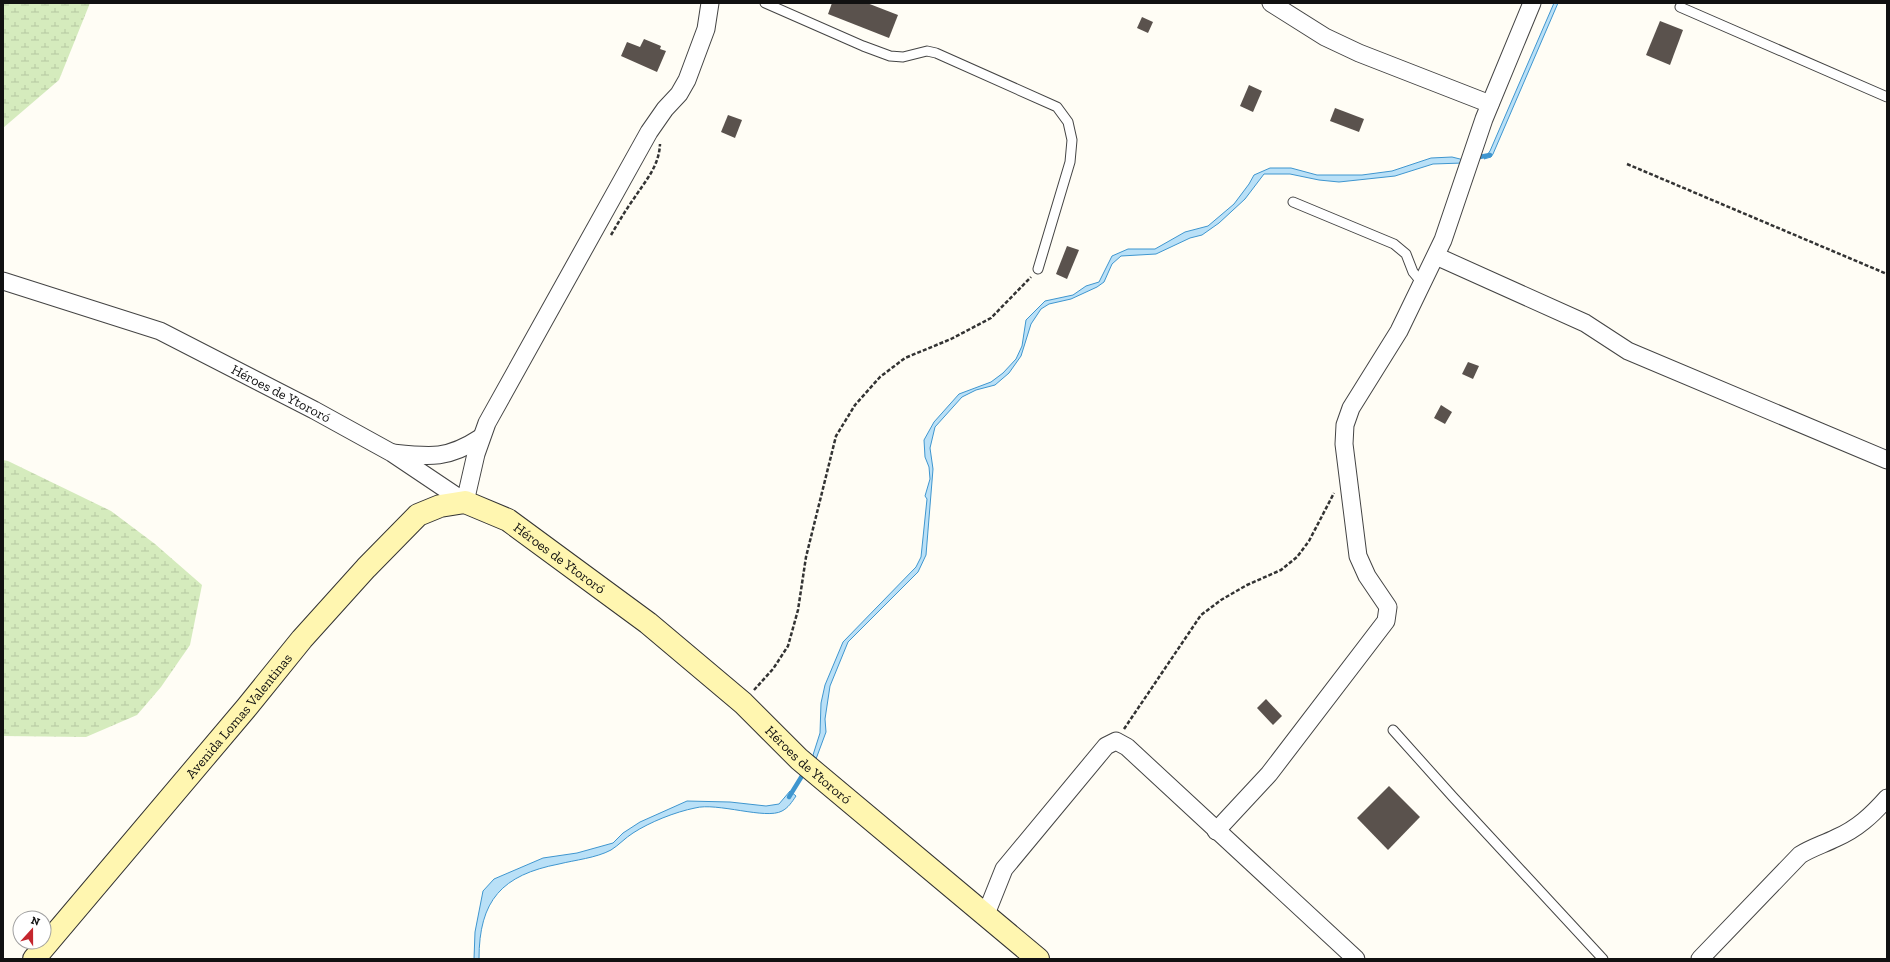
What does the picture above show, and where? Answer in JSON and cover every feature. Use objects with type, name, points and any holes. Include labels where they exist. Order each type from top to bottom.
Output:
[{"type":"main road","name":"Héroes de Ytororó","points":[[465,502],[508,520],[648,623],[743,703],[799,759],[1038,959]]},
{"type":"main road","name":"Avenida Lomas Valentinas","points":[[34,959],[247,707],[302,639],[366,568],[418,515],[440,506],[465,502]]},
{"type":"street","points":[[465,502],[480,438],[487,423],[649,132],[660,115],[683,87],[706,29],[710,3]]},
{"type":"street","points":[[1271,3],[1325,36],[1359,53],[1490,104]]},
{"type":"street","points":[[1216,831],[1269,774],[1386,620],[1388,607],[1367,576],[1358,556],[1346,468],[1344,444],[1345,425],[1351,408],[1399,331],[1436,256],[1476,147],[1490,104],[1532,3]]},
{"type":"street","points":[[1436,256],[1585,323],[1628,351],[1887,460]]},
{"type":"street","name":"Héroes de Ytororó","points":[[3,281],[160,331],[314,410],[392,453],[465,502]]},
{"type":"street","points":[[392,453],[428,457],[441,456],[453,452],[480,438]]},
{"type":"street","points":[[986,914],[1004,868],[1106,746],[1116,741],[1127,747],[1356,959]]},
{"type":"street","points":[[1700,959],[1800,856],[1808,850],[1853,830],[1869,818],[1887,798]]},
{"type":"lane","points":[[765,3],[863,46],[890,56],[903,56],[927,51],[936,53],[1057,107],[1068,122],[1072,140],[1070,162],[1038,269]]},
{"type":"lane","points":[[1680,7],[1887,97]]},
{"type":"lane","points":[[1293,202],[1394,244],[1406,254],[1413,272],[1423,284]]},
{"type":"lane","points":[[1393,730],[1603,959]]},
{"type":"path","points":[[1627,164],[1887,274]]},
{"type":"path","points":[[743,703],[773,669],[788,646],[798,610],[806,557],[834,443],[836,436],[855,405],[880,376],[905,358],[951,339],[991,318],[1038,269]]},
{"type":"path","points":[[1116,741],[1201,615],[1221,600],[1247,585],[1281,570],[1297,557],[1309,541],[1346,468]]},
{"type":"green space","points":[[3,3],[90,3],[59,80],[3,128]]},
{"type":"green space","points":[[3,460],[8,461],[111,511],[155,544],[202,585],[190,645],[161,687],[137,715],[86,737],[3,736]]},
{"type":"water","points":[[1554,3],[1558,3],[1493,154],[1491,157],[1484,159],[1490,151]]},
{"type":"water","points":[[1452,157],[1464,160],[1463,163],[1433,164],[1395,176],[1339,182],[1319,180],[1290,174],[1264,174],[1245,199],[1219,223],[1202,235],[1190,238],[1156,254],[1121,256],[1112,264],[1104,282],[1097,287],[1071,299],[1049,304],[1041,309],[1031,324],[1021,356],[1009,373],[995,385],[976,390],[962,397],[935,427],[930,448],[933,469],[926,555],[918,572],[848,642],[830,686],[825,719],[826,732],[816,759],[813,755],[820,733],[821,703],[825,685],[843,642],[916,567],[921,557],[927,499],[925,496],[930,479],[929,467],[925,457],[924,440],[934,422],[959,394],[991,382],[1003,373],[1016,359],[1022,346],[1026,320],[1045,301],[1073,295],[1086,286],[1099,282],[1112,256],[1128,249],[1155,249],[1185,232],[1208,226],[1234,204],[1254,175],[1270,168],[1291,168],[1317,175],[1362,175],[1392,171],[1431,158]]},
{"type":"water","points":[[790,791],[796,796],[788,807],[782,811],[765,813],[716,807],[695,808],[671,815],[647,825],[605,853],[539,869],[522,875],[509,883],[489,906],[483,921],[480,938],[479,959],[474,959],[475,932],[483,891],[494,879],[543,858],[577,853],[613,843],[623,833],[640,822],[687,801],[730,802],[766,806],[779,804]]},
{"type":"building","points":[[832,3],[867,3],[898,15],[889,38],[828,14]]},
{"type":"building","points":[[1142,17],[1153,22],[1148,33],[1137,28]]},
{"type":"building","points":[[1660,21],[1683,30],[1670,65],[1646,55]]},
{"type":"building","points":[[644,39],[661,46],[660,49],[666,51],[657,72],[621,56],[627,42],[640,47]]},
{"type":"building","points":[[1249,85],[1262,91],[1253,112],[1240,106]]},
{"type":"building","points":[[1335,108],[1364,119],[1359,132],[1330,121]]},
{"type":"building","points":[[728,115],[742,120],[735,138],[721,132]]},
{"type":"building","points":[[1067,246],[1079,250],[1067,279],[1056,274]]},
{"type":"building","points":[[1468,362],[1479,366],[1473,379],[1462,374]]},
{"type":"building","points":[[1441,405],[1452,412],[1445,424],[1434,418]]},
{"type":"building","points":[[1266,699],[1282,716],[1273,725],[1257,708]]},
{"type":"building","points":[[1389,786],[1420,817],[1388,850],[1357,818]]},
{"type":"waterway","points":[[1474,158],[1490,155]]},
{"type":"waterway","points":[[789,797],[805,771]]}]
